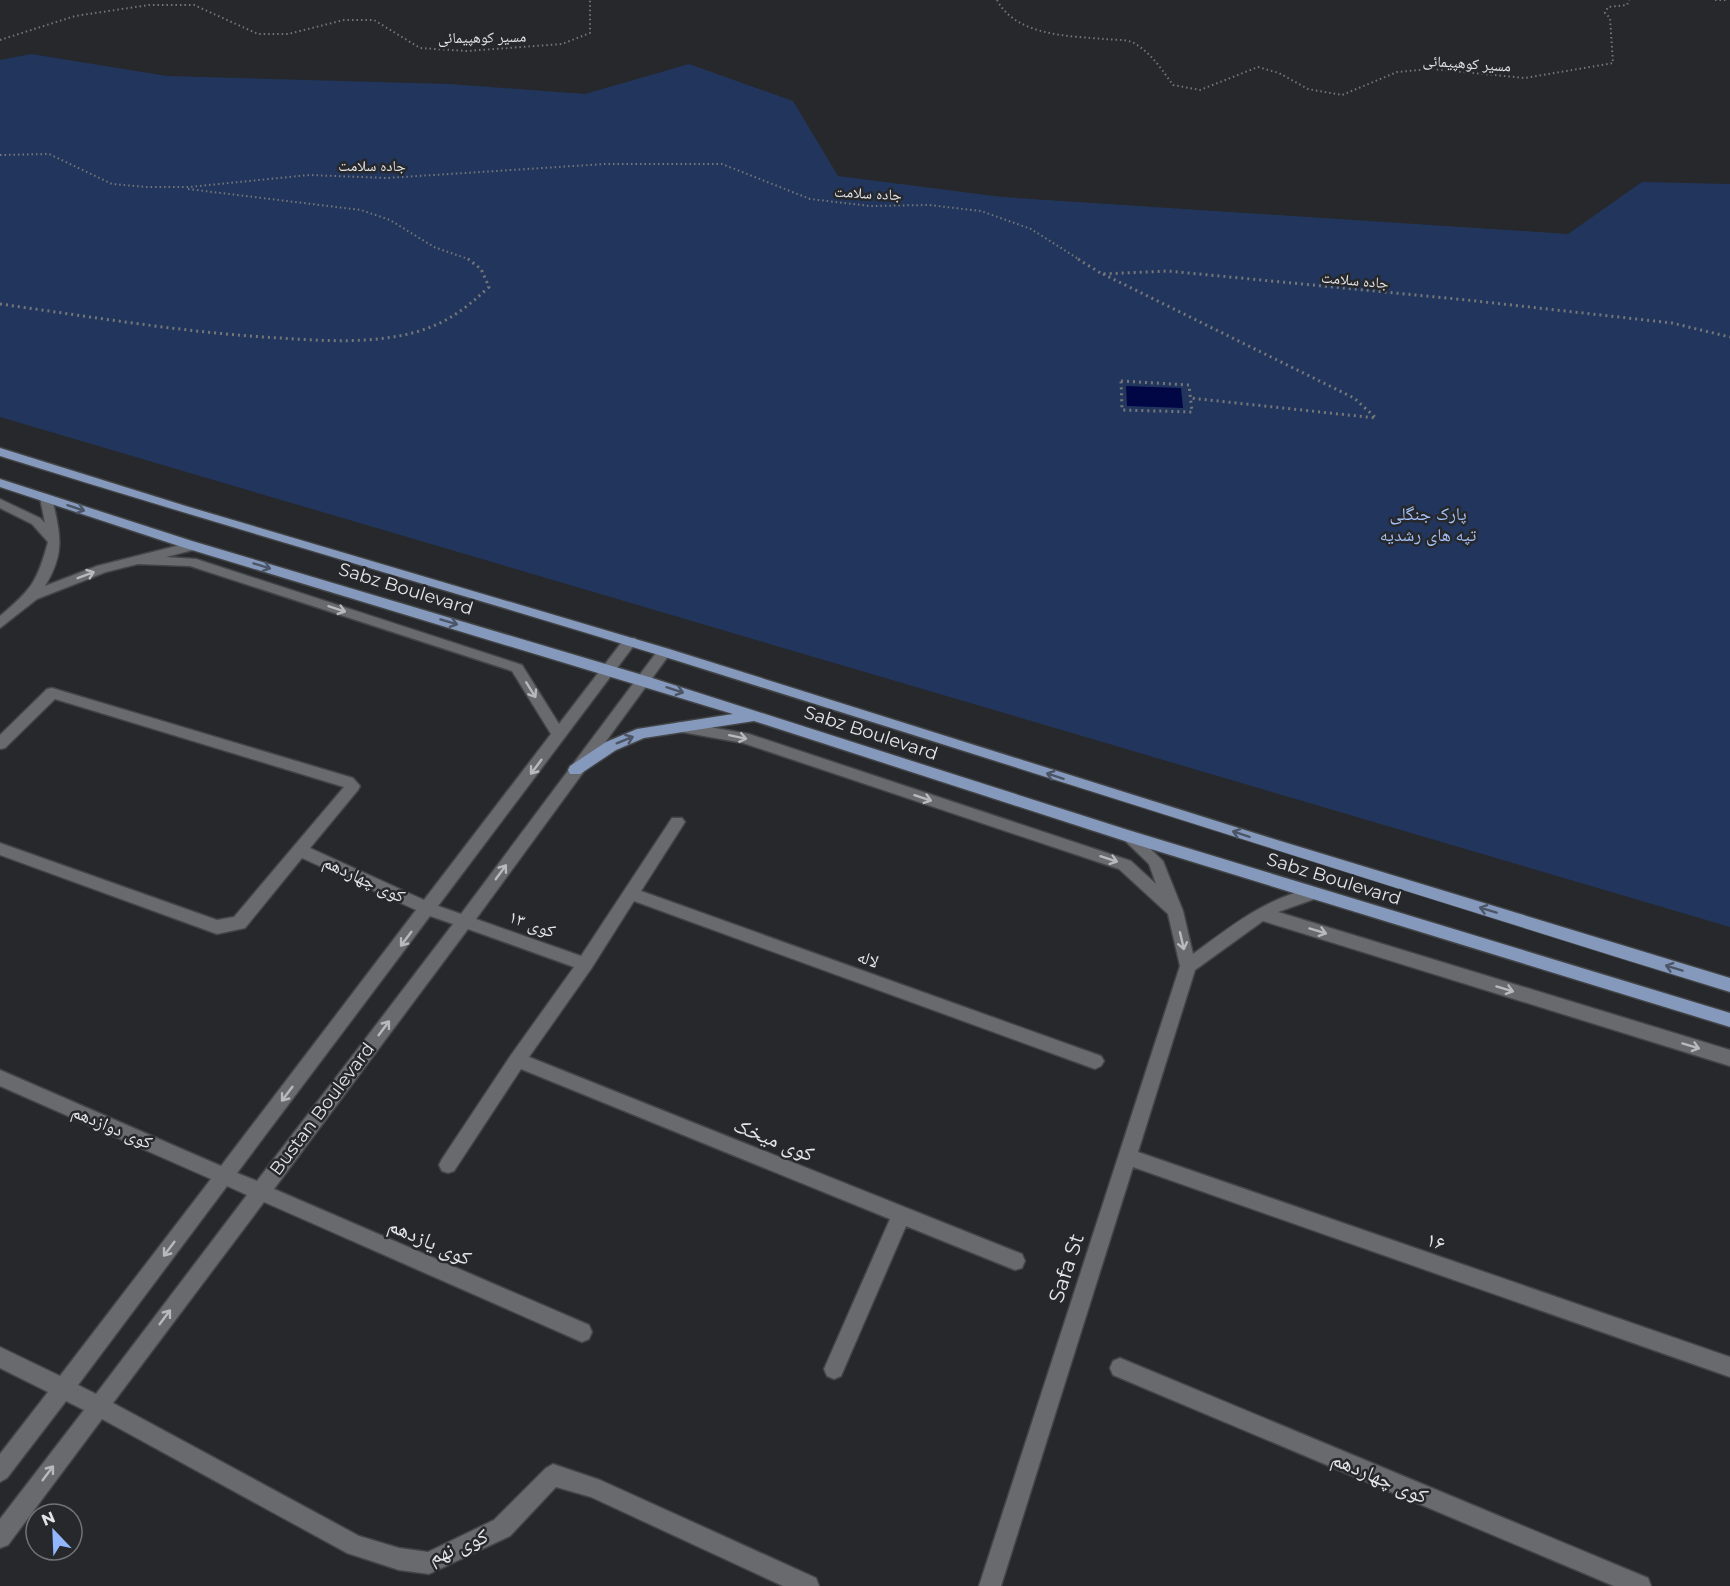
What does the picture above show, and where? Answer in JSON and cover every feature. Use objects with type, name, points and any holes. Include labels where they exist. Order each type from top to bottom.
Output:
[{"type":"main road","name":"Sabz Boulevard","points":[[0,452],[185,510],[630,641],[1277,846],[1730,985]]},
{"type":"main road","name":"Sabz Boulevard","points":[[0,483],[192,546],[644,680],[1128,836],[1730,1020]]},
{"type":"main road","points":[[575,770],[611,746],[642,733],[755,716]]},
{"type":"street","points":[[0,623],[32,596],[46,574],[56,541],[46,498]]},
{"type":"street","points":[[0,503],[36,521],[56,541]]},
{"type":"street","points":[[32,596],[102,569],[192,546]]},
{"type":"street","points":[[139,560],[191,562],[517,668],[559,735]]},
{"type":"street","name":"Bustan Boulevard","points":[[0,1471],[429,909],[630,641]]},
{"type":"street","name":"Bustan Boulevard","points":[[0,1537],[465,921],[664,652]]},
{"type":"street","points":[[0,744],[52,693],[348,782],[353,786],[239,923],[217,927],[0,849]]},
{"type":"street","points":[[681,727],[744,738],[1125,865],[1175,911]]},
{"type":"street","points":[[448,1165],[517,1060],[585,964],[677,822]]},
{"type":"street","points":[[1128,836],[1155,861],[1175,911],[1188,966],[1262,914],[1285,901],[1314,893]]},
{"type":"street","name":"کوی چهاردهم","points":[[299,850],[429,909],[465,921]]},
{"type":"street","name":"لاله","points":[[629,893],[1095,1061]]},
{"type":"street","points":[[1262,914],[1730,1058]]},
{"type":"street","name":"کوی ۱۳","points":[[465,921],[585,964]]},
{"type":"street","name":"Safa St","points":[[990,1586],[1188,966]]},
{"type":"street","name":"کوی میخک","points":[[517,1060],[1015,1261]]},
{"type":"street","name":"کوی دوازدهم","points":[[0,1078],[259,1191]]},
{"type":"street","name":"۱۶","points":[[1126,1156],[1730,1367]]},
{"type":"street","name":"کوی یازدهم","points":[[259,1191],[582,1332]]},
{"type":"street","points":[[834,1370],[900,1215]]},
{"type":"street","points":[[0,1357],[98,1406]]},
{"type":"street","name":"کوی چهاردهم","points":[[1120,1368],[1640,1586]]},
{"type":"street","name":"کوی نهم","points":[[98,1406],[355,1545],[399,1559],[429,1563],[502,1528],[553,1476],[593,1487],[808,1586]]},
{"type":"path","name":"مسیر کوهپیمائی","points":[[0,40],[75,16],[149,5],[194,5],[258,34],[288,34],[344,20],[374,20],[420,48],[467,51],[562,44],[590,33],[590,0]]},
{"type":"path","name":"مسیر کوهپیمائی","points":[[998,0],[999,8],[1018,23],[1061,35],[1130,42],[1152,57],[1173,85],[1200,90],[1258,67],[1279,73],[1308,89],[1342,95],[1397,72],[1431,69],[1525,78],[1613,63],[1610,18],[1605,13],[1608,7],[1627,5],[1629,0]]},
{"type":"path","points":[[1715,0],[1728,0]]},
{"type":"path","name":"جاده سلامت","points":[[0,155],[49,154],[112,184],[179,187],[309,175],[387,178],[604,164],[722,164],[810,199],[870,206],[929,205],[981,211],[1031,229],[1102,273],[1168,271],[1467,300],[1672,323],[1730,337]]},
{"type":"path","points":[[0,304],[227,335],[327,341],[394,337],[419,331],[458,315],[489,286],[486,273],[471,259],[433,246],[383,217],[339,207],[202,192],[179,187]]},
{"type":"path","points":[[1102,273],[1354,398],[1376,418],[1190,398]]},
{"type":"path","points":[[1121,381],[1189,384],[1190,398],[1192,412],[1122,410],[1121,381]]},
{"type":"green space","name":"پارک جنگلی تپه های رشدیه","points":[[31,54],[167,76],[449,84],[585,94],[689,64],[793,101],[838,176],[1002,197],[1568,234],[1642,182],[1730,184],[1730,927],[0,417],[0,60]]},
{"type":"shaded area","points":[[1126,386],[1181,388],[1183,408],[1127,406]]}]
